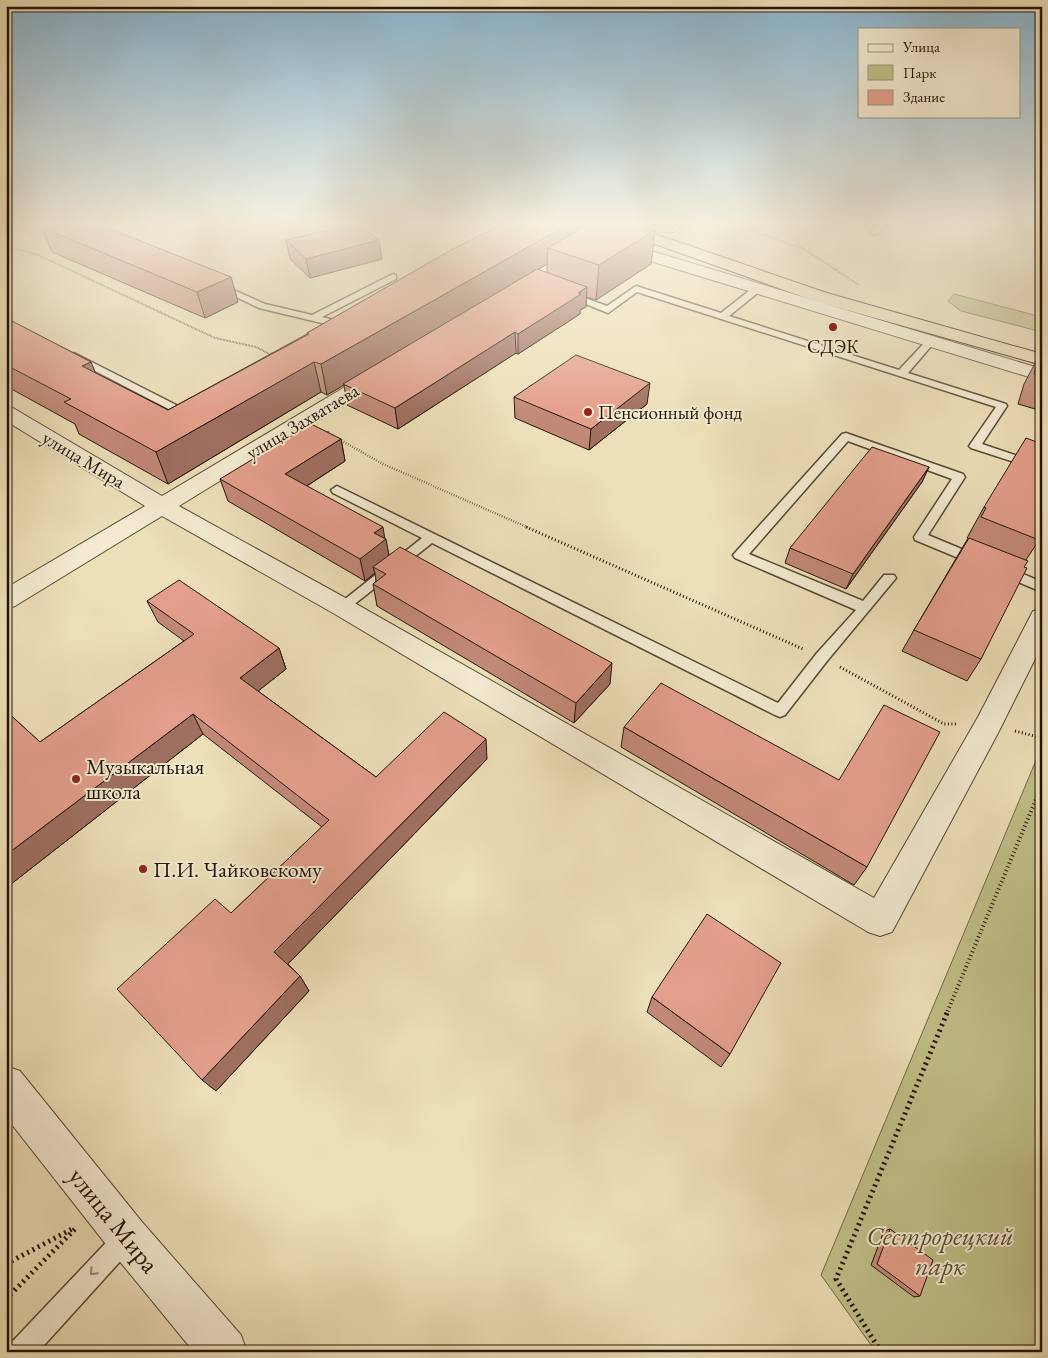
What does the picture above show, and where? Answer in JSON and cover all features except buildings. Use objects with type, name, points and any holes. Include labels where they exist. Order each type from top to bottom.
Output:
[{"type":"highway","points":[[797,287],[821,297],[1042,360]]},
{"type":"highway","points":[[817,287],[1042,350]]},
{"type":"street","points":[[752,287],[1042,375]]},
{"type":"street","name":"улица Захватаева","points":[[6,600],[393,366]]},
{"type":"street","name":"улица Мира","points":[[6,412],[162,506],[342,607],[880,920],[988,725]]},
{"type":"street","points":[[988,725],[1042,618]]},
{"type":"street","name":"улица Мира","points":[[6,1085],[127,1237],[224,1352]]},
{"type":"lane","points":[[220,287],[262,306],[353,324],[333,335]]},
{"type":"lane","points":[[314,317],[373,287]]},
{"type":"lane","points":[[557,291],[608,310],[636,289],[1002,406],[976,446],[1042,468]]},
{"type":"lane","points":[[722,317],[757,289]]},
{"type":"lane","points":[[901,374],[930,342]]},
{"type":"lane","points":[[67,352],[188,415],[197,410]]},
{"type":"lane","points":[[865,608],[740,555],[846,436],[959,477],[920,537],[1042,587]]},
{"type":"lane","points":[[338,490],[780,711],[822,657],[889,578]]},
{"type":"lane","points":[[342,607],[431,536]]},
{"type":"lane","points":[[20,1352],[127,1237]]},
{"type":"path","points":[[106,287],[215,338],[256,347],[277,358]]},
{"type":"path","points":[[329,404],[328,433],[383,464],[822,657],[944,724],[988,725],[1042,738]]},
{"type":"path","points":[[881,1352],[836,1279],[1042,785]]},
{"type":"path","points":[[6,1264],[79,1225],[6,1299]]},
{"type":"green space","points":[[954,294],[1042,317],[1042,332],[961,311],[948,301]]},
{"type":"green space","name":"Сестрорецкий парк","points":[[1042,746],[1042,1352],[876,1352],[821,1275]]},
{"type":"place","name":"СДЭК","points":[[833,327]]},
{"type":"place","name":"Пенсионный фонд","points":[[588,412]]},
{"type":"place","name":"Музыкальная школа","points":[[76,779]]},
{"type":"place","name":"П.И. Чайковскому","points":[[143,869]]}]
